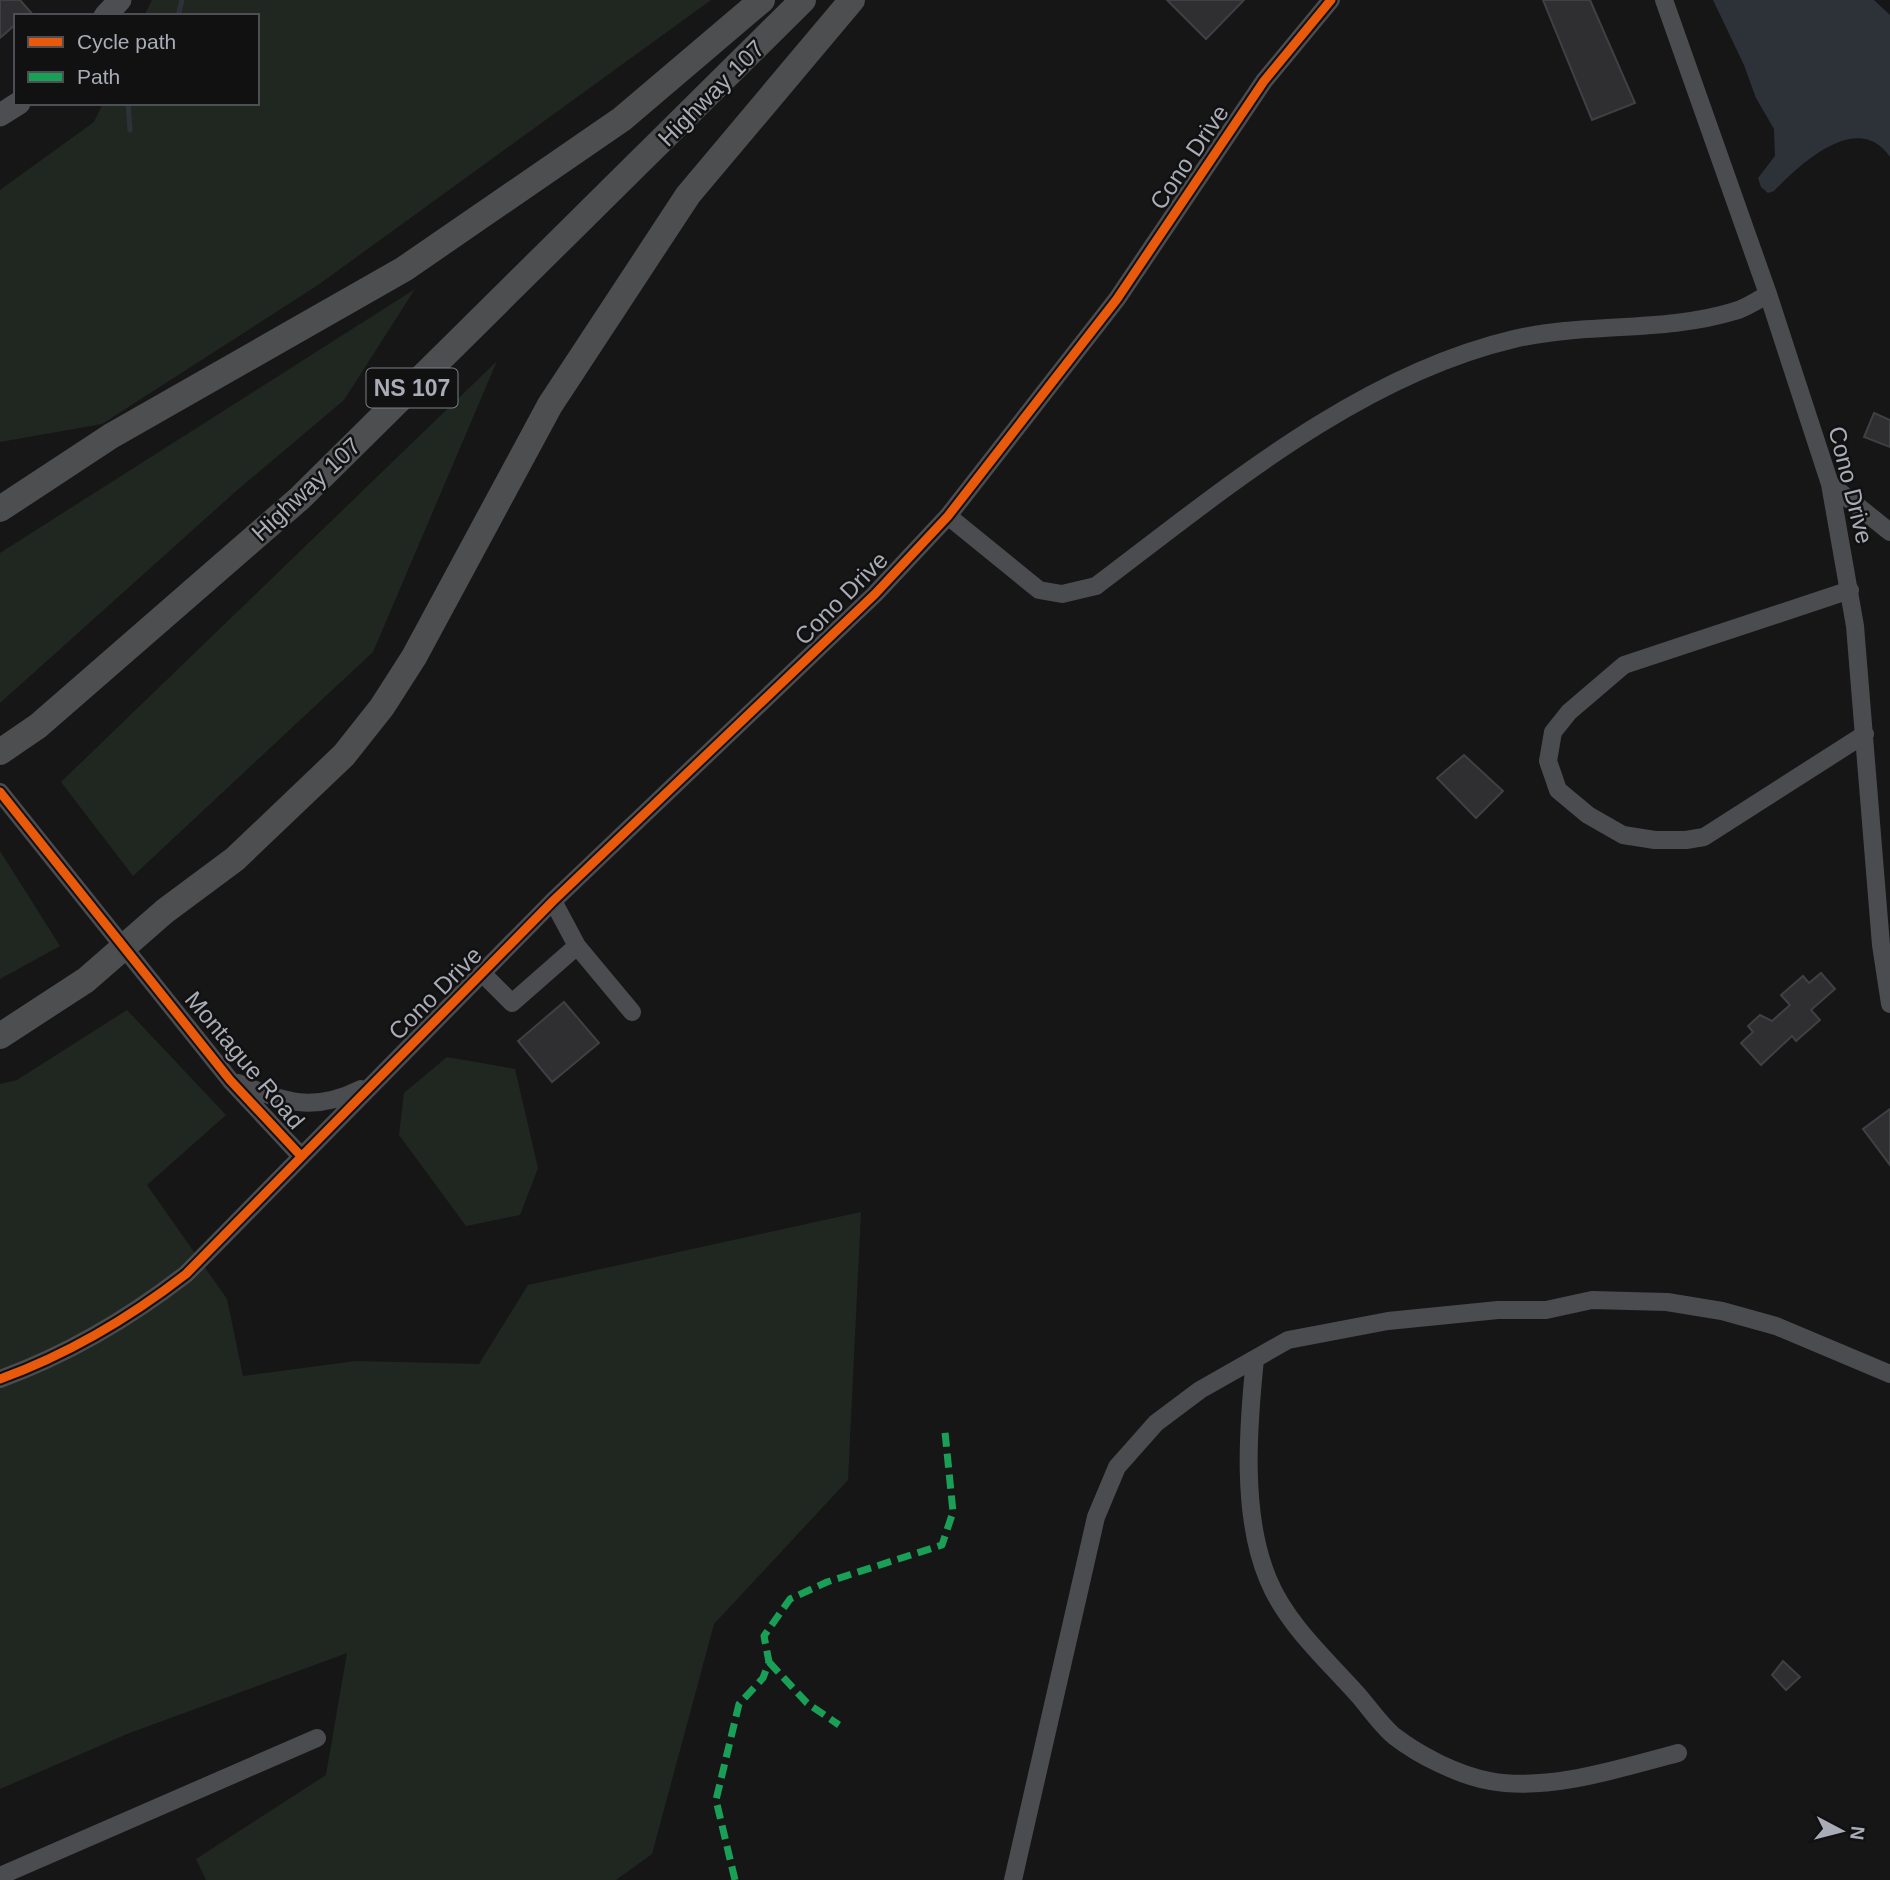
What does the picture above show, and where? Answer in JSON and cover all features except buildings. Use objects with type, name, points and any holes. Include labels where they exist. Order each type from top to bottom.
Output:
[{"type":"highway","points":[[0,509],[111,436],[404,269],[622,119],[762,0]]},
{"type":"highway","name":"Highway 107","points":[[0,752],[38,726],[300,498],[803,0]]},
{"type":"highway","points":[[0,1036],[86,979],[234,859],[344,755],[382,706],[414,657],[550,405],[688,195],[852,0]]},
{"type":"main road","points":[[107,14],[120,0]]},
{"type":"main road","points":[[0,115],[16,105]]},
{"type":"street","name":"Cono Drive","points":[[300,1155],[553,901],[875,594],[948,516],[1117,299],[1264,81],[1331,0]]},
{"type":"street","name":"Cono Drive","points":[[1664,0],[1768,294],[1830,484],[1850,590],[1889,1000]]},
{"type":"street","points":[[948,516],[1038,590],[1062,594],[1096,586],[1308,428],[1447,359],[1515,339],[1674,321],[1736,311],[1768,294]]},
{"type":"street","points":[[1830,484],[1890,532]]},
{"type":"street","points":[[1850,590],[1624,664],[1569,712],[1553,732],[1548,761],[1558,790],[1600,822],[1623,835],[1655,840],[1686,840],[1704,836],[1865,734]]},
{"type":"street","name":"Montague Road","points":[[0,792],[126,946],[230,1080],[300,1155],[232,1229],[186,1273],[149,1303],[80,1346],[0,1379]]},
{"type":"street","points":[[553,901],[577,946],[632,1012]]},
{"type":"street","points":[[482,973],[512,1003],[577,946]]},
{"type":"street","points":[[230,1080],[279,1100],[303,1104],[344,1098],[373,1083]]},
{"type":"street","points":[[1013,1880],[1096,1517],[1117,1467],[1156,1423],[1200,1390],[1288,1340],[1388,1321],[1498,1310],[1546,1310],[1569,1303],[1616,1298],[1667,1301],[1749,1318],[1887,1368]]},
{"type":"street","points":[[1255,1359],[1247,1445],[1257,1541],[1268,1580],[1288,1613],[1315,1647],[1393,1735],[1426,1756],[1489,1781],[1525,1783],[1595,1775],[1678,1753]]},
{"type":"street","points":[[0,1876],[317,1738]]},
{"type":"shaded area","points":[[152,0],[711,0],[318,285],[102,424],[0,442],[0,190],[94,122],[102,105],[259,105],[259,14],[145,14]]},
{"type":"shaded area","points":[[1713,0],[1874,0],[1890,15],[1890,157],[1877,144],[1862,138],[1846,140],[1813,156],[1774,191],[1768,193],[1761,187],[1758,178],[1775,156],[1774,129],[1756,98],[1744,65]]},
{"type":"shaded area","points":[[415,289],[344,400],[235,492],[0,703],[0,553]]},
{"type":"shaded area","points":[[497,361],[373,652],[133,876],[61,782]]},
{"type":"shaded area","points":[[0,851],[60,946],[0,979]]},
{"type":"shaded area","points":[[127,1010],[226,1115],[147,1185],[227,1299],[243,1376],[356,1361],[479,1364],[528,1285],[861,1212],[848,1480],[714,1624],[652,1854],[616,1880],[206,1880],[196,1859],[326,1775],[347,1653],[127,1734],[0,1789],[0,1084],[17,1080]]},
{"type":"shaded area","points":[[447,1057],[515,1069],[538,1168],[520,1215],[466,1226],[399,1135],[404,1093]]},
{"type":"waterway","points":[[178,14],[182,0]]},
{"type":"waterway","points":[[128,105],[130,130]]},
{"type":"marked path","points":[[735,1880],[716,1800],[739,1704],[763,1678],[769,1662],[764,1636],[790,1599],[827,1582],[942,1545],[953,1512],[945,1432]]},
{"type":"marked path","points":[[769,1662],[807,1703],[839,1725]]},
{"type":"cycle path","points":[[0,1379],[74,1347],[142,1306],[186,1274],[553,901],[875,594],[948,516],[1117,299],[1264,81],[1331,0]]},
{"type":"cycle path","points":[[0,792],[230,1080],[300,1155]]}]
